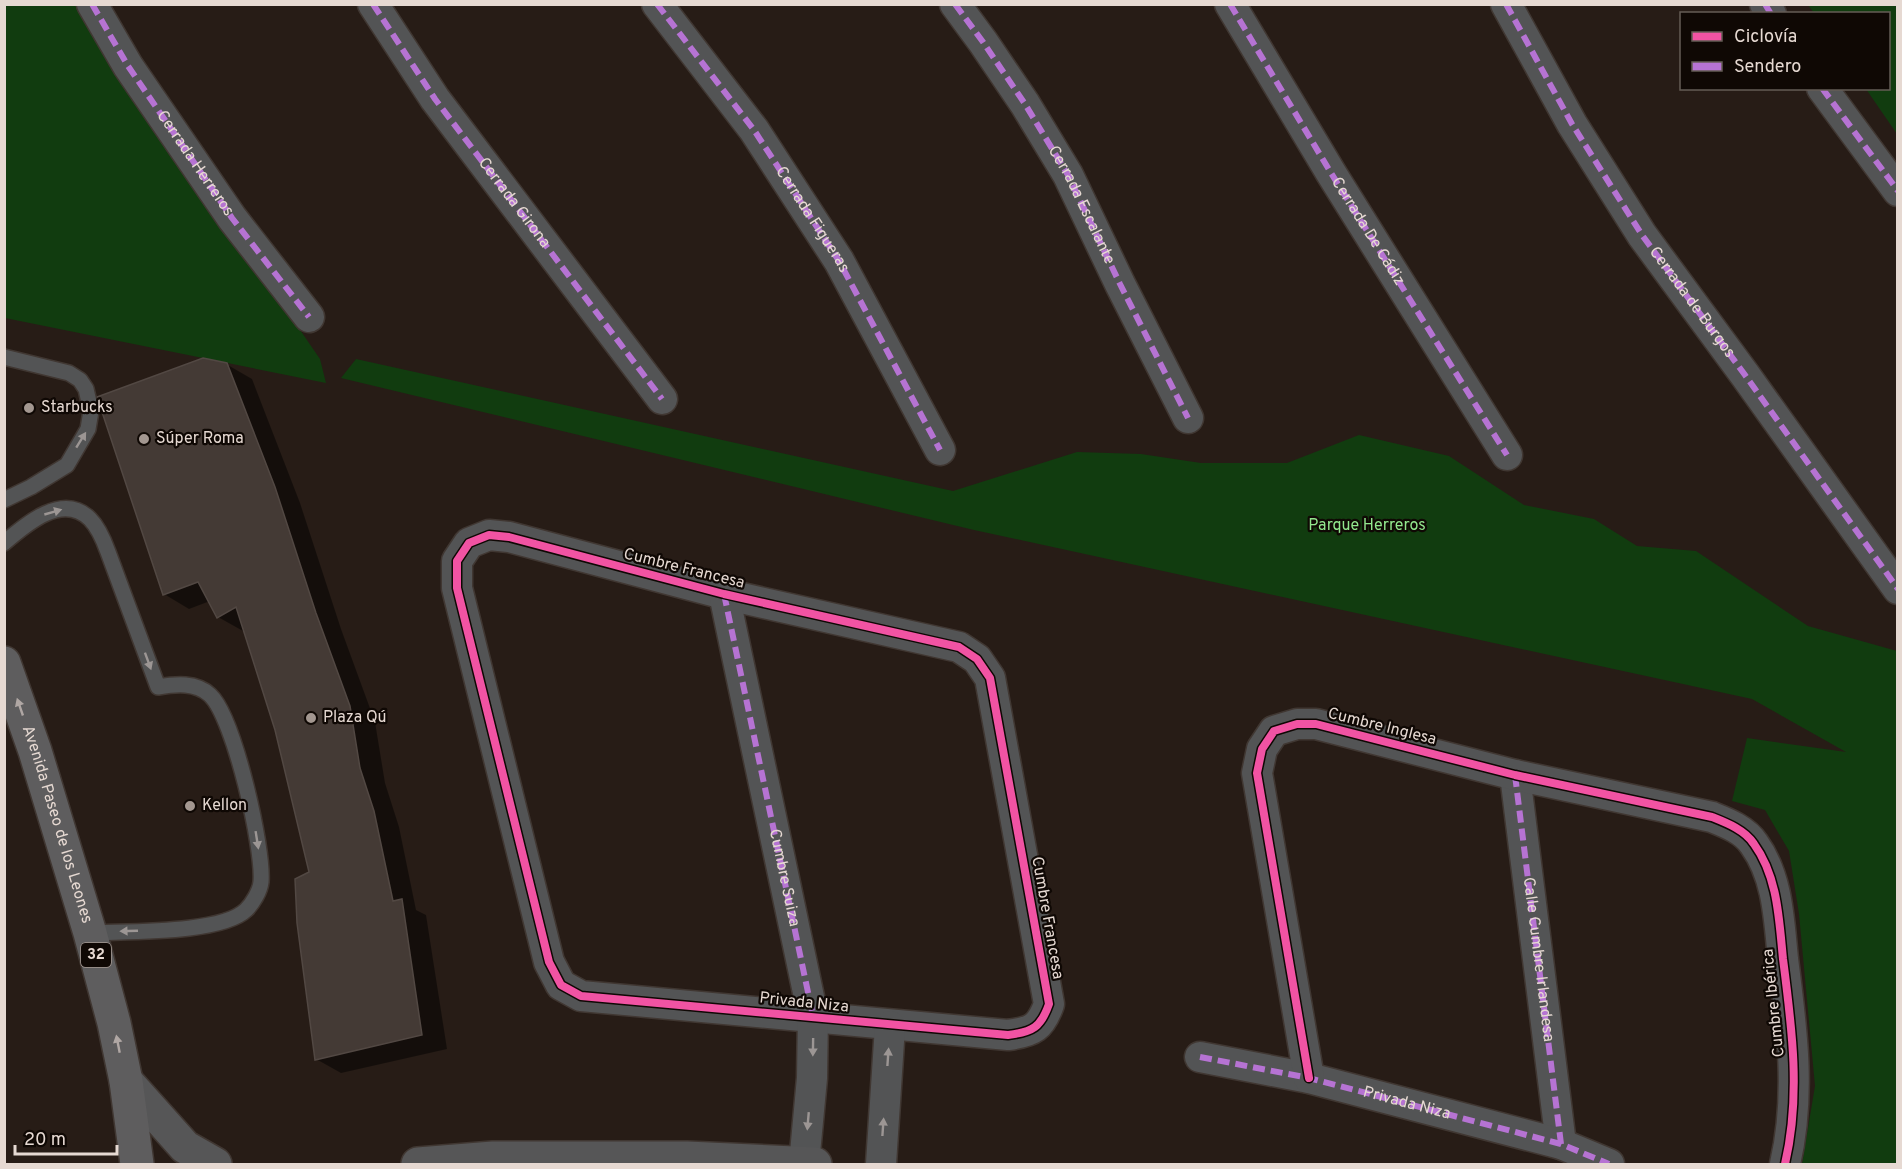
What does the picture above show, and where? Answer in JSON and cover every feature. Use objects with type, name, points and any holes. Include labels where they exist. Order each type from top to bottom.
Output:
[{"type":"main road","name":"Avenida Paseo de los Leones","points":[[4,663],[34,751],[90,933],[114,1023],[126,1081],[137,1164]]},
{"type":"street","name":"Cerrada Herreros","points":[[92,4],[128,66],[232,218],[309,317]]},
{"type":"street","name":"Cerrada Girona","points":[[373,4],[435,99],[662,399]]},
{"type":"street","name":"Cerrada Figueras","points":[[657,4],[754,130],[839,261],[940,450]]},
{"type":"street","name":"Cerrada Escalante","points":[[955,4],[1025,104],[1068,175],[1188,418]]},
{"type":"street","name":"Cerrada De Cádiz","points":[[1230,4],[1331,173],[1507,456]]},
{"type":"street","name":"Cerrada de Burgos","points":[[1506,4],[1572,124],[1642,235],[1898,589]]},
{"type":"street","points":[[1823,90],[1898,191]]},
{"type":"street","name":"Cumbre Francesa","points":[[561,985],[549,962],[457,588],[457,561],[469,543],[489,535],[724,594],[959,647],[977,659],[990,678],[1049,1004],[1043,1021]]},
{"type":"street","name":"Cumbre Suiza","points":[[724,594],[813,1016],[808,1164]]},
{"type":"street","name":"Cumbre Inglesa","points":[[1309,1078],[1257,773],[1262,750],[1274,730],[1297,724],[1316,724],[1515,775],[1713,817],[1735,827],[1754,843]]},
{"type":"street","name":"Calle Cumbre Irlandesa","points":[[1515,775],[1561,1144]]},
{"type":"street","name":"Cumbre Ibérica","points":[[1754,843],[1769,872],[1776,896],[1793,1040],[1795,1099],[1785,1164]]},
{"type":"street","name":"Privada Niza","points":[[561,985],[581,996],[1008,1035],[1026,1033],[1043,1021]]},
{"type":"street","points":[[880,1164],[890,1026]]},
{"type":"street","name":"Privada Niza","points":[[1200,1057],[1309,1078],[1561,1144],[1609,1164]]},
{"type":"street","points":[[126,1081],[185,1147],[215,1164]]},
{"type":"street","points":[[418,1164],[493,1158],[687,1158],[808,1164]]},
{"type":"lane","points":[[4,357],[69,373],[80,380],[86,389],[91,411],[88,429],[67,465],[31,488],[4,500]]},
{"type":"lane","points":[[4,543],[25,524],[61,508],[78,511],[90,519],[100,533],[108,552],[158,687],[175,684],[195,686],[210,695],[222,711],[237,750],[255,830],[261,885],[256,897],[246,910],[224,921],[191,927],[90,933]]},
{"type":"green space","points":[[4,5],[77,5],[320,359],[326,383],[5,318]]},
{"type":"green space","points":[[1808,5],[1897,5],[1897,134],[1867,90],[1890,90],[1890,12],[1813,12]]},
{"type":"green space","name":"Parque Herreros","points":[[356,359],[953,491],[1077,452],[1141,454],[1201,463],[1287,463],[1359,435],[1449,456],[1524,505],[1594,519],[1637,546],[1696,551],[1808,626],[1897,651],[1897,1164],[1802,1164],[1815,1086],[1799,914],[1789,851],[1765,810],[1732,801],[1747,738],[1846,752],[1752,699],[974,530],[341,378]]},
{"type":"building","name":"Plaza Qú","points":[[203,358],[227,363],[275,487],[316,613],[350,706],[360,768],[374,811],[393,901],[402,899],[422,1035],[315,1060],[297,923],[295,879],[309,872],[275,730],[236,607],[217,618],[198,582],[163,595],[97,397]]},
{"type":"marked path","points":[[92,4],[128,66],[232,218],[309,317]]},
{"type":"marked path","points":[[373,4],[435,99],[662,399]]},
{"type":"marked path","points":[[657,4],[754,130],[839,261],[940,450]]},
{"type":"marked path","points":[[955,4],[1025,104],[1068,175],[1188,418]]},
{"type":"marked path","points":[[1230,4],[1331,173],[1507,455]]},
{"type":"marked path","points":[[1506,4],[1572,124],[1642,235],[1898,589]]},
{"type":"marked path","points":[[1765,4],[1770,12]]},
{"type":"marked path","points":[[1823,90],[1898,191]]},
{"type":"marked path","points":[[724,594],[813,1016]]},
{"type":"marked path","points":[[1515,775],[1561,1144]]},
{"type":"marked path","points":[[1200,1057],[1309,1078],[1561,1144],[1609,1164]]},
{"type":"cycle path","points":[[489,535],[509,537],[724,594],[959,647],[977,659],[990,678],[1049,1004],[1039,1023],[1030,1030],[1008,1035],[581,996],[561,985],[549,962],[457,588],[457,561],[469,543],[489,535]]},
{"type":"cycle path","points":[[1309,1078],[1257,773],[1262,749],[1274,731],[1297,724],[1316,724],[1515,775],[1712,817],[1746,835],[1754,844],[1768,870],[1778,914],[1789,1011],[1794,1087],[1793,1113],[1785,1164]]},
{"type":"place","name":"Starbucks","points":[[29,408]]},
{"type":"place","name":"Súper Roma","points":[[144,439]]},
{"type":"place","name":"Plaza Qú","points":[[311,718]]},
{"type":"place","name":"Kellon","points":[[190,806]]}]
